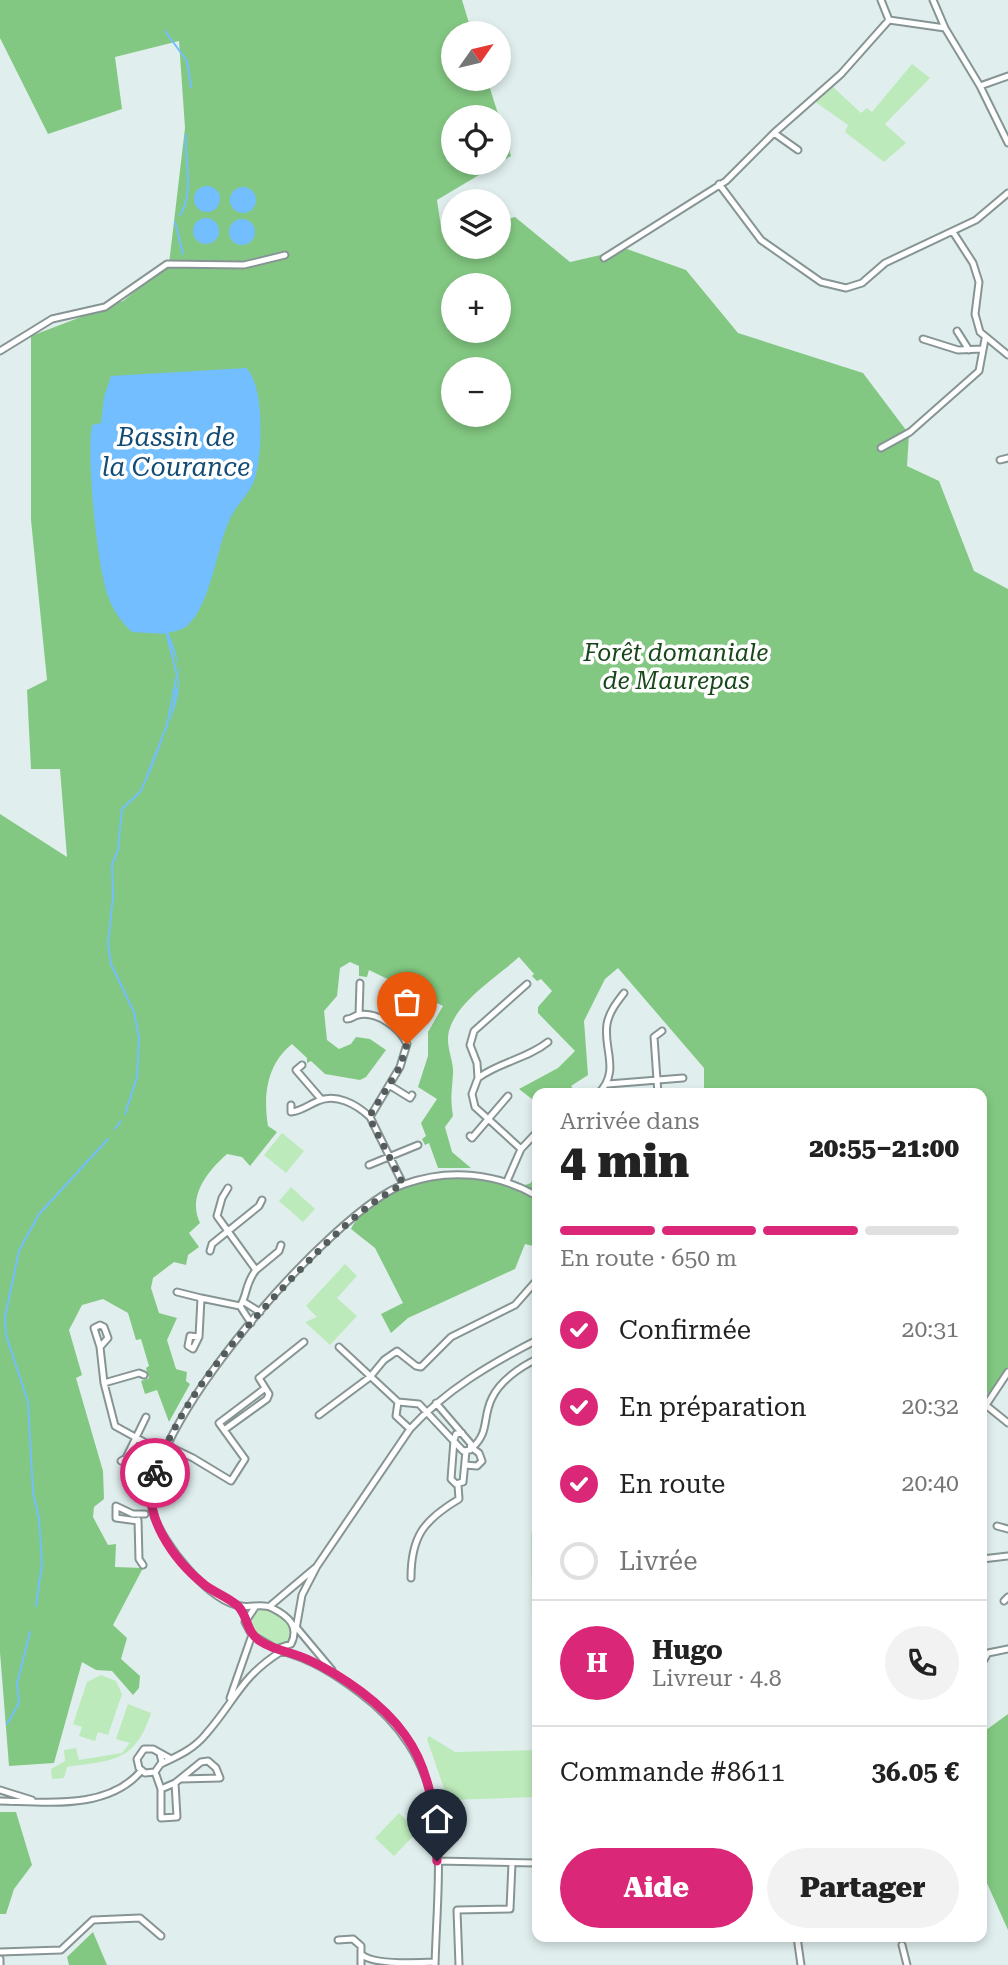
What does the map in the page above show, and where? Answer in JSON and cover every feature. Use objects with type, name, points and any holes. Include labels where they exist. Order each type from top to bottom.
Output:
[{"type":"street","points":[[881,0],[889,20]]},
{"type":"street","points":[[933,0],[944,28],[980,86],[1008,143]]},
{"type":"street","points":[[889,20],[944,28]]},
{"type":"street","points":[[604,258],[719,184],[841,74],[889,20]]},
{"type":"street","points":[[980,86],[1008,76]]},
{"type":"street","points":[[774,133],[798,150]]},
{"type":"street","points":[[719,184],[761,240],[821,282],[846,288],[862,283],[886,263],[976,220],[1008,193]]},
{"type":"street","points":[[953,232],[973,263],[979,282],[975,315],[985,339],[1008,355]]},
{"type":"street","points":[[0,351],[52,319],[105,307],[167,264],[244,265],[285,255]]},
{"type":"street","points":[[957,331],[969,350]]},
{"type":"street","points":[[923,339],[958,350],[983,349]]},
{"type":"street","points":[[881,448],[910,432],[979,371],[985,339]]},
{"type":"street","points":[[1000,460],[1008,458]]},
{"type":"street","points":[[359,1015],[360,983]]},
{"type":"street","points":[[521,1149],[487,1121],[473,1101],[478,1078],[477,1063],[470,1045],[474,1031],[527,984]]},
{"type":"street","points":[[604,1088],[608,1084],[612,1061],[607,1024],[624,993]]},
{"type":"street","points":[[398,1028],[422,1002]]},
{"type":"street","points":[[347,1019],[359,1015],[382,1020],[398,1028],[407,1044],[400,1067],[369,1117]]},
{"type":"street","points":[[657,1088],[654,1037],[662,1031]]},
{"type":"street","points":[[478,1078],[488,1070],[537,1051],[548,1042]]},
{"type":"street","points":[[477,1063],[488,1070]]},
{"type":"street","points":[[302,1065],[296,1070],[321,1100]]},
{"type":"street","points":[[608,1084],[683,1078]]},
{"type":"street","points":[[389,1085],[410,1098],[412,1095]]},
{"type":"street","points":[[470,1136],[472,1138],[508,1096]]},
{"type":"street","points":[[291,1105],[291,1112],[300,1111],[321,1100],[348,1101],[369,1117],[403,1184]]},
{"type":"street","points":[[507,1181],[521,1149],[532,1137]]},
{"type":"street","points":[[369,1165],[418,1145]]},
{"type":"street","points":[[362,1955],[367,1960],[378,1962],[435,1964],[437,1861],[431,1793],[416,1753],[406,1735],[378,1707],[337,1675],[308,1659],[252,1635],[239,1606],[186,1569],[149,1513],[152,1480],[164,1449],[187,1406],[251,1322],[353,1216],[403,1184],[450,1174],[507,1181],[532,1194]]},
{"type":"street","points":[[229,1188],[222,1198],[217,1216],[256,1270]]},
{"type":"street","points":[[210,1251],[212,1244],[259,1206],[262,1200]]},
{"type":"street","points":[[251,1322],[242,1304],[244,1288],[256,1270],[279,1251],[281,1245]]},
{"type":"street","points":[[319,1415],[370,1377],[391,1353],[397,1351],[421,1367],[451,1337],[515,1305],[532,1286]]},
{"type":"street","points":[[177,1292],[242,1304],[260,1312]]},
{"type":"street","points":[[199,1337],[201,1298]]},
{"type":"street","points":[[224,1430],[267,1399],[268,1394],[259,1378],[304,1342]]},
{"type":"street","points":[[155,1772],[161,1764],[185,1753],[205,1736],[252,1671],[291,1644],[302,1595],[317,1566],[410,1429],[436,1403],[480,1370],[532,1343]]},
{"type":"street","points":[[338,1346],[398,1402],[407,1401],[428,1410],[454,1440],[479,1453],[482,1461],[477,1466],[465,1465]]},
{"type":"street","points":[[100,1347],[104,1382],[116,1426],[135,1439],[194,1458],[230,1481],[245,1459],[219,1423],[264,1389]]},
{"type":"street","points":[[458,1485],[463,1482],[469,1450],[483,1438],[492,1398],[513,1373],[532,1362]]},
{"type":"street","points":[[987,1401],[1008,1372]]},
{"type":"street","points":[[104,1382],[139,1373],[144,1375]]},
{"type":"street","points":[[398,1402],[396,1416],[410,1429]]},
{"type":"street","points":[[436,1403],[461,1433],[469,1450]]},
{"type":"street","points":[[987,1409],[1008,1423]]},
{"type":"street","points":[[121,1461],[146,1417]]},
{"type":"street","points":[[411,1578],[411,1557],[418,1535],[432,1518],[459,1499],[458,1485],[451,1479],[454,1440],[456,1434],[461,1433]]},
{"type":"street","points":[[116,1506],[133,1514],[149,1513],[138,1521],[116,1518],[116,1506]]},
{"type":"street","points":[[138,1521],[139,1559],[143,1565]]},
{"type":"street","points":[[997,1526],[1008,1529]]},
{"type":"street","points":[[987,1558],[1008,1556]]},
{"type":"street","points":[[270,1606],[317,1566]]},
{"type":"street","points":[[239,1606],[270,1606],[295,1627],[337,1675]]},
{"type":"street","points":[[245,1622],[256,1606]]},
{"type":"street","points":[[228,1705],[252,1635]]},
{"type":"street","points":[[987,1655],[1008,1649]]},
{"type":"street","points":[[141,1771],[137,1759],[141,1752],[148,1748],[171,1759]]},
{"type":"street","points":[[160,1754],[161,1764]]},
{"type":"street","points":[[161,1789],[181,1779],[201,1762],[208,1761],[220,1778],[181,1779]]},
{"type":"street","points":[[141,1771],[155,1772]]},
{"type":"street","points":[[0,1801],[89,1799],[114,1794],[130,1785],[141,1771]]},
{"type":"street","points":[[155,1772],[161,1789],[161,1818],[177,1817],[175,1783]]},
{"type":"street","points":[[0,1790],[39,1801]]},
{"type":"street","points":[[437,1861],[532,1863]]},
{"type":"street","points":[[459,1965],[457,1910],[510,1909],[512,1863]]},
{"type":"street","points":[[0,1965],[0,1955],[61,1950],[93,1920],[140,1918],[161,1936]]},
{"type":"street","points":[[338,1940],[353,1939],[360,1946],[361,1965]]},
{"type":"street","points":[[798,1942],[801,1965]]},
{"type":"street","points":[[902,1945],[907,1965]]},
{"type":"green space","name":"Forêt domaniale de Maurepas","points":[[0,0],[462,0],[468,21],[441,21],[441,91],[491,91],[495,105],[441,105],[441,175],[479,175],[456,189],[441,189],[441,198],[437,200],[441,227],[441,259],[511,259],[511,218],[515,217],[570,262],[627,249],[686,270],[738,333],[863,373],[909,434],[907,466],[939,481],[974,571],[1008,589],[1008,1367],[987,1395],[987,1088],[704,1088],[704,1068],[618,968],[605,979],[584,1021],[588,1075],[571,1086],[572,1088],[532,1088],[532,1099],[519,1089],[558,1068],[575,1051],[538,1013],[538,1007],[552,991],[541,979],[537,981],[532,976],[534,974],[519,957],[479,990],[453,1020],[448,1042],[453,1069],[453,1116],[445,1127],[452,1152],[471,1168],[438,1168],[429,1143],[425,1145],[422,1139],[426,1136],[421,1123],[437,1099],[418,1087],[428,1056],[428,1032],[443,1006],[369,970],[367,977],[359,976],[359,966],[350,962],[340,968],[337,996],[324,1011],[327,1040],[339,1049],[351,1044],[356,1037],[370,1039],[386,1050],[366,1077],[360,1080],[325,1074],[311,1061],[307,1063],[307,1058],[292,1044],[277,1061],[267,1092],[268,1126],[277,1132],[250,1166],[242,1157],[227,1154],[213,1168],[198,1194],[196,1203],[200,1223],[189,1233],[199,1247],[188,1255],[186,1265],[174,1262],[153,1278],[151,1288],[159,1313],[177,1318],[167,1340],[176,1369],[187,1372],[186,1381],[190,1384],[169,1422],[157,1390],[145,1394],[141,1381],[149,1378],[146,1368],[149,1366],[141,1339],[136,1340],[128,1313],[103,1299],[82,1305],[69,1330],[82,1375],[76,1378],[103,1471],[104,1499],[94,1507],[93,1517],[108,1545],[116,1544],[115,1567],[143,1568],[113,1625],[127,1638],[121,1659],[140,1676],[139,1688],[133,1695],[112,1671],[96,1670],[82,1662],[54,1763],[9,1766],[0,1652],[0,814],[67,857],[60,769],[31,769],[27,690],[47,680],[31,520],[31,336],[123,301],[169,264],[185,128],[179,41],[115,57],[122,109],[48,134],[0,38]]},
{"type":"green space","points":[[912,64],[930,78],[885,124],[906,143],[884,162],[845,132],[848,125],[814,101],[832,86],[861,113],[867,108],[872,112]]},
{"type":"green space","points":[[282,1133],[304,1151],[286,1173],[264,1155]]},
{"type":"green space","points":[[452,1176],[522,1186],[532,1180],[532,1246],[525,1244],[515,1269],[408,1318],[391,1333],[381,1314],[403,1303],[375,1248],[351,1229],[358,1219],[380,1200],[425,1180]]},
{"type":"green space","points":[[291,1187],[315,1209],[303,1222],[279,1201]]},
{"type":"green space","points":[[345,1264],[357,1276],[337,1298],[357,1316],[330,1345],[305,1322],[317,1317],[306,1306]]},
{"type":"green space","points":[[531,1533],[532,1533],[532,1618]]},
{"type":"green space","points":[[260,1609],[274,1612],[290,1624],[292,1638],[288,1644],[271,1645],[253,1632],[251,1618]]},
{"type":"green space","points":[[101,1675],[116,1681],[122,1694],[108,1735],[98,1732],[95,1741],[79,1736],[82,1727],[73,1724],[87,1682]]},
{"type":"green space","points":[[128,1704],[151,1713],[145,1729],[129,1750],[109,1760],[67,1767],[64,1778],[52,1779],[51,1769],[65,1761],[64,1750],[76,1748],[79,1760],[122,1753],[130,1743],[116,1739]]},
{"type":"green space","points":[[1008,1714],[1008,1930],[987,1883],[987,1729]]},
{"type":"green space","points":[[429,1736],[455,1752],[532,1750],[532,1797],[448,1800],[427,1739]]},
{"type":"green space","points":[[0,1812],[16,1812],[32,1865],[14,1889],[6,1914],[0,1914]]},
{"type":"green space","points":[[399,1813],[418,1831],[394,1856],[375,1838]]},
{"type":"green space","points":[[93,1932],[107,1965],[69,1965],[67,1957]]},
{"type":"water","points":[[207,186],[216,190],[220,199],[216,208],[207,212],[198,208],[194,199],[198,190]]},
{"type":"water","points":[[243,187],[252,191],[256,200],[252,209],[243,213],[234,209],[230,200],[234,191]]},
{"type":"water","points":[[206,218],[215,222],[219,231],[215,240],[206,244],[197,240],[193,231],[197,222]]},
{"type":"water","points":[[242,219],[251,223],[255,232],[251,241],[242,245],[233,241],[229,232],[233,223]]},
{"type":"water","name":"Bassin de la Courance","points":[[246,368],[257,389],[259,405],[257,470],[252,486],[229,521],[208,590],[196,615],[186,627],[168,633],[178,663],[166,634],[132,632],[112,606],[108,596],[100,561],[94,511],[90,461],[92,425],[101,423],[104,397],[111,376]]},
{"type":"water","points":[[179,674],[178,691],[170,720],[175,694],[172,693],[177,688]]},
{"type":"waterway","points":[[165,31],[187,61],[191,87]]},
{"type":"waterway","points":[[180,215],[188,186],[186,135]]},
{"type":"waterway","points":[[175,222],[183,254]]},
{"type":"waterway","points":[[125,1114],[137,1077],[139,1038],[134,1012],[111,964],[108,944],[113,897],[112,864],[118,850],[122,809],[141,791],[167,725],[177,675],[167,636]]},
{"type":"waterway","points":[[115,1129],[121,1121]]},
{"type":"waterway","points":[[36,1606],[42,1563],[39,1519],[33,1492],[28,1402],[6,1335],[5,1317],[19,1251],[39,1214],[108,1139]]},
{"type":"waterway","points":[[7,1724],[19,1703],[17,1684],[30,1632]]},
{"type":"way so far","points":[[155,1473],[162,1452],[180,1417],[213,1369],[251,1322],[353,1216],[374,1200],[403,1184],[369,1117],[400,1067],[407,1044]]},
{"type":"route","points":[[155,1473],[152,1480],[152,1512],[165,1540],[186,1569],[207,1587],[239,1606],[252,1635],[271,1647],[308,1659],[337,1675],[378,1707],[406,1735],[426,1775],[431,1793],[437,1861]]}]
